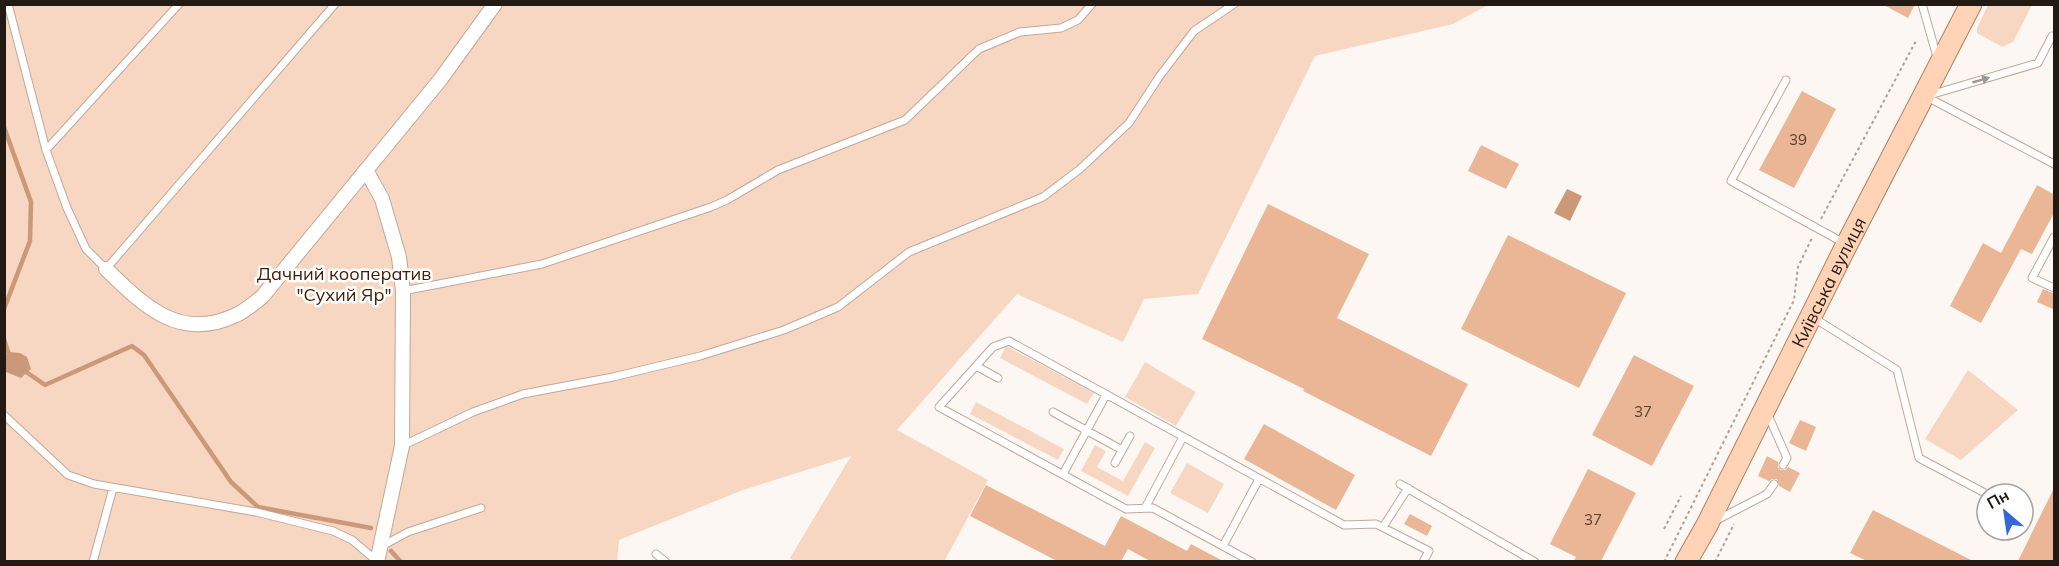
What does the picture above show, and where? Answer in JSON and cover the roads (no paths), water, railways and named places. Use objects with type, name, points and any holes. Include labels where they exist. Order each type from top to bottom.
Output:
[{"type":"main road","name":"Київська вулиця","points":[[1686,561],[1707,525],[1847,244],[1971,4]]},
{"type":"street","points":[[106,268],[135,297],[172,321],[199,326],[219,323],[238,314],[262,297],[440,80],[495,4]]},
{"type":"street","points":[[366,170],[382,199],[399,257],[403,291],[402,446],[378,557]]},
{"type":"lane","points":[[8,4],[46,150],[67,208],[86,249],[106,268],[335,4]]},
{"type":"lane","points":[[46,150],[178,4]]},
{"type":"lane","points":[[403,291],[542,264],[711,207],[778,170],[905,120],[979,49],[1020,32],[1061,28],[1078,20],[1092,4]]},
{"type":"lane","points":[[402,446],[473,412],[523,394],[613,377],[700,356],[784,330],[838,307],[909,252],[1043,196],[1080,169],[1129,123],[1159,77],[1194,31],[1234,4]]},
{"type":"lane","points":[[1922,4],[1940,66]]},
{"type":"lane","points":[[1925,96],[2038,63],[2052,36]]},
{"type":"lane","points":[[1786,80],[1731,181],[1847,244]]},
{"type":"lane","points":[[1925,96],[2055,164]]},
{"type":"lane","points":[[2055,237],[2032,278],[2055,288]]},
{"type":"lane","points":[[1811,317],[1897,370],[1919,458],[1975,488]]},
{"type":"lane","points":[[1252,561],[1153,508],[1126,509],[939,407],[993,347],[1009,341],[1344,525],[1376,524],[1429,551],[1423,561]]},
{"type":"lane","points":[[976,366],[998,378]]},
{"type":"lane","points":[[1062,474],[1106,395]]},
{"type":"lane","points":[[1765,408],[1786,458],[1783,465]]},
{"type":"lane","points":[[1053,412],[1122,450]]},
{"type":"lane","points":[[4,415],[68,475],[94,484],[256,512],[333,531],[378,557],[408,532],[481,508]]},
{"type":"lane","points":[[1115,463],[1130,436]]},
{"type":"lane","points":[[1145,508],[1182,437]]},
{"type":"lane","points":[[1223,546],[1259,479]]},
{"type":"lane","points":[[1400,484],[1535,561]]},
{"type":"lane","points":[[1707,525],[1767,494],[1774,484]]},
{"type":"lane","points":[[93,561],[113,488]]},
{"type":"lane","points":[[1383,527],[1408,488]]},
{"type":"lane","points":[[656,554],[666,561]]},
{"type":"waterway","points":[[4,127],[31,202],[30,241],[4,309]]},
{"type":"waterway","points":[[4,339],[11,356]]},
{"type":"waterway","points":[[22,369],[45,385],[132,346],[144,355],[231,482],[258,507],[371,528]]},
{"type":"waterway","points":[[391,551],[401,562]]},
{"type":"park label","name":"Дачний кооператив \"Сухий Яр\"","points":[[344,283]]}]
